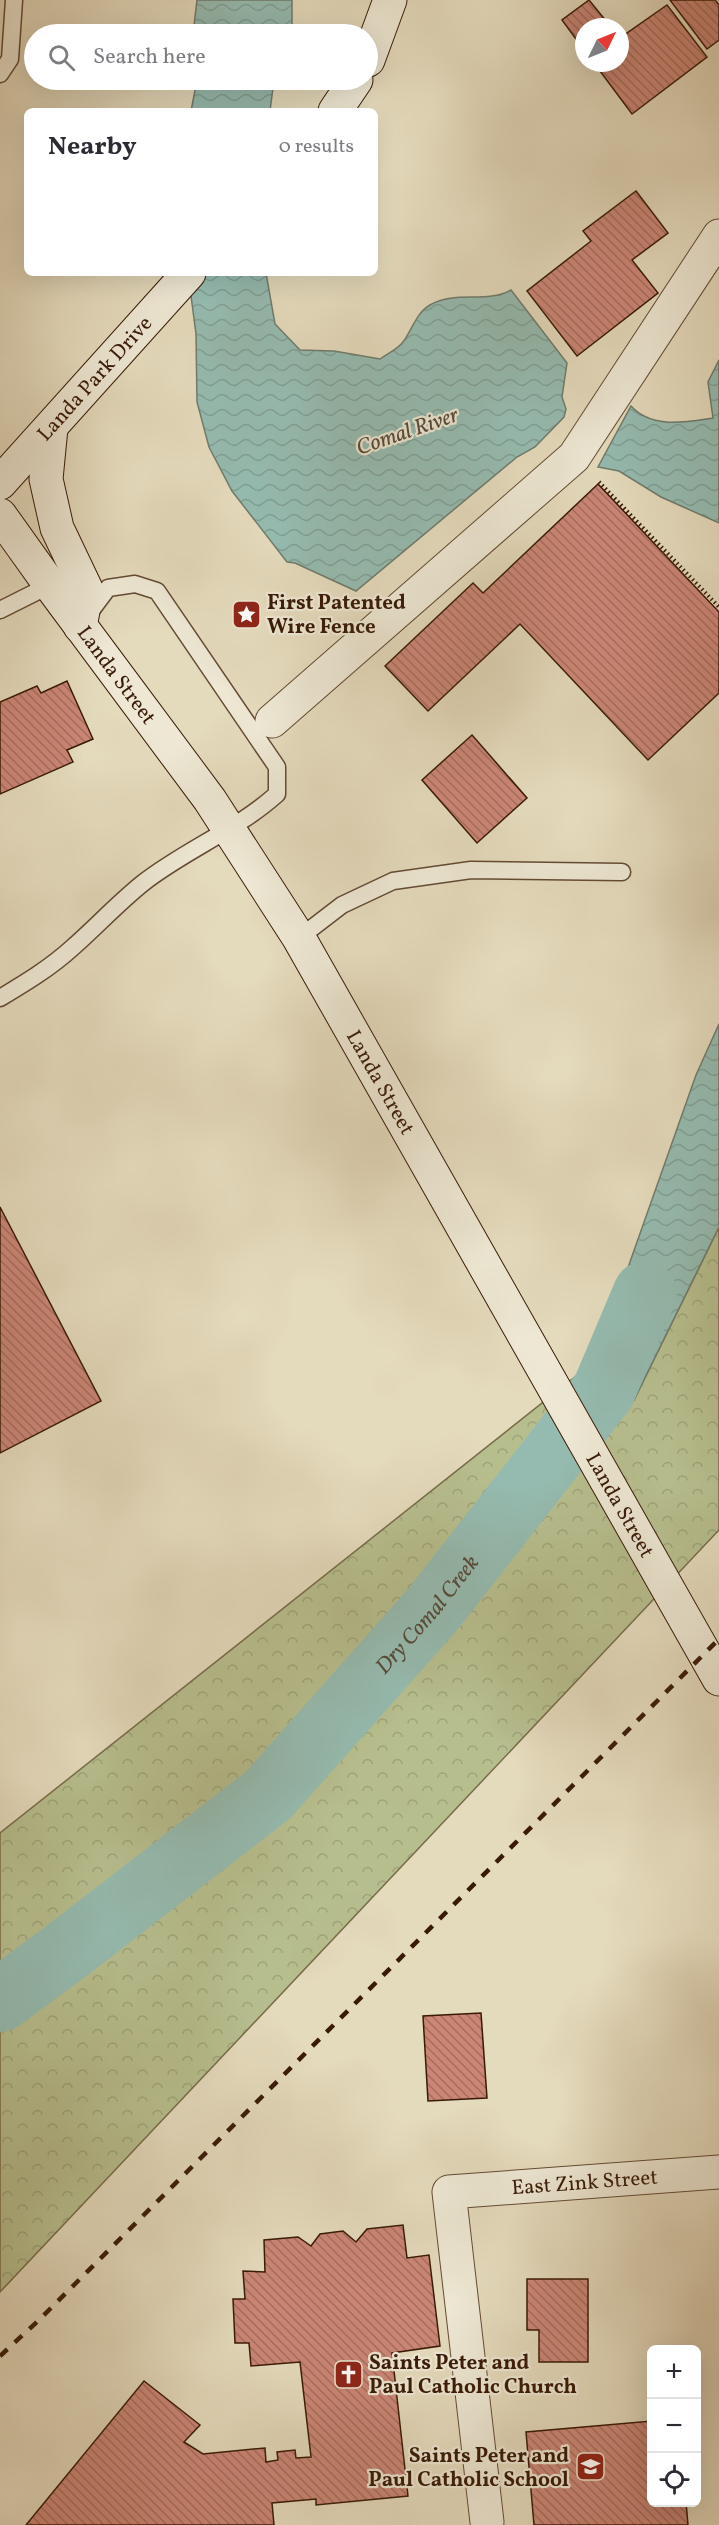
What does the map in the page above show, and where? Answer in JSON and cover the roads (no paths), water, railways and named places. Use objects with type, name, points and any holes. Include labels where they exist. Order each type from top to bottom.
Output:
[{"type":"street","points":[[378,33],[390,0]]},
{"type":"street","points":[[337,108],[349,90]]},
{"type":"street","points":[[272,721],[574,457],[719,236]]},
{"type":"street","name":"Landa Park Drive","points":[[0,483],[186,276]]},
{"type":"street","points":[[51,428],[46,479],[57,528],[87,591],[80,626]]},
{"type":"street","name":"Landa Street","points":[[0,515],[210,800],[299,938],[719,1679]]},
{"type":"street","name":"East Zink Street","points":[[487,2522],[450,2192],[719,2172]]},
{"type":"lane","points":[[0,74],[10,59],[14,0]]},
{"type":"lane","points":[[0,998],[33,979],[70,950],[143,883],[182,856],[229,829],[277,794],[277,767],[157,591],[135,584],[108,588],[80,626]]},
{"type":"lane","points":[[0,610],[50,585]]},
{"type":"lane","points":[[299,938],[342,905],[393,881],[471,870],[622,872]]},
{"type":"water","points":[[197,0],[292,0],[292,24],[194,24]]},
{"type":"water","points":[[195,90],[273,90],[270,108],[192,108]]},
{"type":"water","name":"Comal River","points":[[188,276],[267,276],[275,324],[300,350],[334,351],[380,359],[401,345],[418,317],[430,305],[450,298],[491,296],[511,290],[567,363],[562,397],[566,409],[564,417],[535,447],[517,457],[356,591],[295,563],[287,562],[232,491],[209,447],[197,402],[196,334]]},
{"type":"water","points":[[719,360],[719,523],[661,497],[619,471],[598,467],[631,406],[639,413],[659,421],[680,422],[713,418],[708,382]]},
{"type":"water","points":[[719,1024],[719,1227],[634,1400],[595,1361],[696,1075]]},
{"type":"waterway","name":"Dry Comal Creek","points":[[0,2000],[268,1795],[433,1609],[604,1390],[645,1293]]},
{"type":"railway","points":[[0,2356],[38,2321],[719,1639]]},
{"type":"place","name":"First Patented Wire Fence","points":[[246,614]]},
{"type":"place","name":"Saints Peter and Paul Catholic Church","points":[[348,2374]]},
{"type":"place","name":"Saints Peter and Paul Catholic School","points":[[590,2467]]}]
